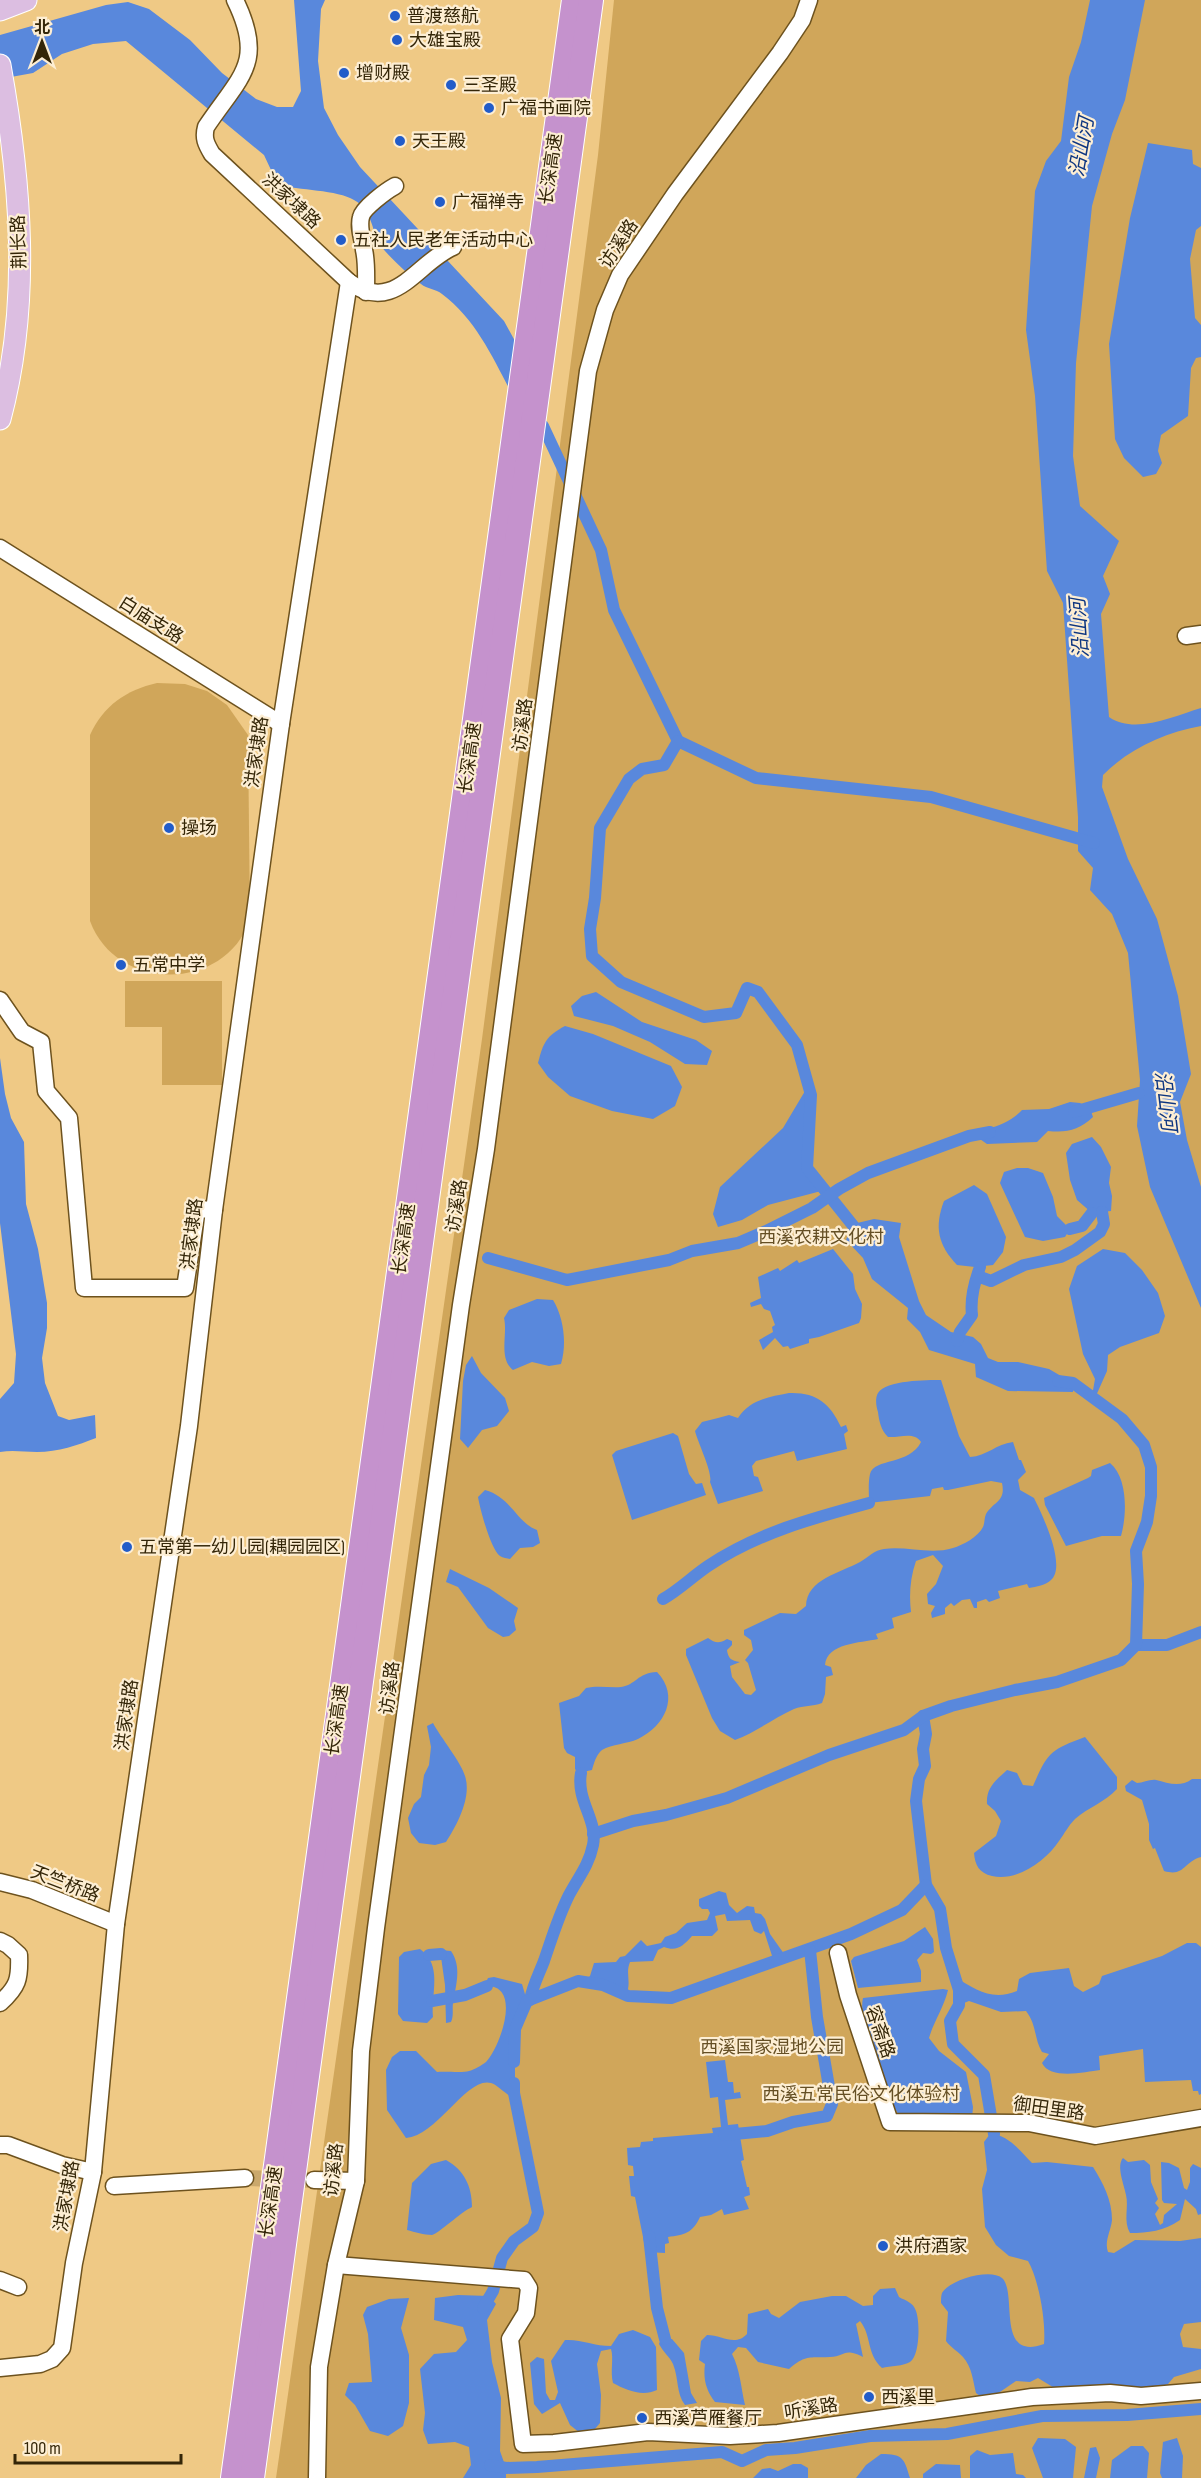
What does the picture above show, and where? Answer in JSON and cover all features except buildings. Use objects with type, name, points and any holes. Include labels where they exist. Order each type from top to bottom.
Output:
[{"type":"highway","name":"长深高速","points":[[234,2478],[574,0]]},
{"type":"highway","name":"长深高速","points":[[252,2478],[591,0]]},
{"type":"main road","points":[[0,10],[26,0]]},
{"type":"main road","name":"荆长路","points":[[0,65],[13,140],[21,263],[18,319],[0,419]]},
{"type":"street","name":"洪家埭路","points":[[0,2368],[40,2364],[52,2359],[62,2348],[74,2264],[93,2172],[116,1924],[189,1426],[214,1210],[281,724],[349,282],[212,154],[206,144],[204,135],[211,119],[239,81],[248,60],[249,38],[235,0]]},
{"type":"street","name":"访溪路","points":[[317,2478],[318,2367],[336,2265],[356,2181],[361,2051],[376,1928],[461,1305],[486,1149],[588,371],[605,310],[620,275],[675,194],[780,53],[802,20],[809,0]]},
{"type":"street","points":[[366,292],[365,251],[360,218],[363,212],[390,189]]},
{"type":"street","points":[[349,282],[366,292],[379,294],[406,283],[448,250]]},
{"type":"street","name":"白庙支路","points":[[0,549],[281,724]]},
{"type":"street","points":[[0,1000],[22,1032],[41,1042],[46,1091],[69,1118],[84,1288],[185,1288],[197,1209],[214,1210]]},
{"type":"street","name":"天竺桥路","points":[[0,1882],[32,1890],[116,1924]]},
{"type":"street","points":[[0,1941],[19,1955],[20,1972],[14,1991],[0,2003]]},
{"type":"street","name":"容斋路","points":[[838,1953],[848,1995],[890,2122]]},
{"type":"street","name":"御田里路","points":[[890,2122],[1037,2124],[1095,2136],[1201,2118]]},
{"type":"street","points":[[0,2145],[8,2145],[62,2165],[93,2172]]},
{"type":"street","points":[[114,2186],[245,2178]]},
{"type":"street","points":[[314,2181],[356,2181]]},
{"type":"street","name":"听溪路","points":[[336,2265],[524,2280],[529,2288],[526,2313],[510,2339],[523,2444],[554,2443],[648,2432],[730,2436],[778,2433],[1032,2397],[1110,2392],[1141,2396],[1201,2391]]},
{"type":"street","points":[[0,2280],[18,2287]]},
{"type":"green space","name":"西溪国家湿地公园","points":[[614,0],[1201,0],[1201,2478],[276,2478],[482,1039],[598,155]]},
{"type":"green space","name":"操场","points":[[157,683],[185,684],[207,691],[227,705],[248,735],[250,920],[237,944],[218,961],[195,971],[170,975],[145,971],[122,961],[103,944],[90,921],[90,735],[102,716],[117,701],[135,690]]},
{"type":"green space","points":[[125,981],[222,981],[222,1085],[162,1085],[162,1027],[125,1027]]},
{"type":"water","points":[[294,0],[325,0],[321,9],[318,61],[324,108],[338,135],[360,167],[504,321],[515,341],[510,390],[481,338],[464,314],[442,294],[416,281],[389,255],[381,246],[365,209],[360,204],[338,194],[278,185],[264,155],[126,41],[93,44],[62,54],[33,73],[0,79],[0,35],[106,5],[128,2],[149,9],[190,40],[222,73],[256,99],[277,107],[293,107],[301,91]]},
{"type":"water","name":"沿山河","points":[[1090,0],[1145,0],[1125,100],[1112,134],[1092,206],[1076,363],[1073,456],[1080,506],[1119,541],[1103,576],[1110,594],[1101,614],[1109,717],[1119,722],[1142,724],[1201,708],[1201,726],[1161,737],[1136,749],[1103,775],[1102,787],[1128,859],[1157,919],[1178,996],[1191,1074],[1180,1102],[1187,1140],[1201,1187],[1201,1308],[1150,1187],[1137,1126],[1140,1080],[1128,953],[1112,914],[1090,890],[1093,868],[1078,851],[1078,817],[1063,603],[1047,571],[1035,396],[1026,330],[1035,191],[1046,161],[1061,141],[1069,77],[1081,42]]},
{"type":"water","points":[[1148,143],[1192,150],[1193,164],[1201,168],[1201,226],[1196,230],[1190,259],[1195,318],[1201,325],[1201,357],[1196,358],[1191,368],[1188,416],[1161,435],[1158,451],[1162,463],[1156,474],[1143,477],[1124,458],[1115,439],[1109,344],[1130,218]]},
{"type":"water","points":[[596,992],[642,1022],[696,1040],[712,1051],[707,1065],[685,1064],[650,1042],[613,1026],[574,1016],[571,1006],[582,996]]},
{"type":"water","points":[[565,1026],[593,1034],[671,1066],[682,1087],[675,1106],[653,1119],[612,1111],[570,1096],[548,1077],[538,1063],[546,1041],[553,1033]]},
{"type":"water","points":[[0,1058],[11,1118],[24,1142],[26,1204],[38,1249],[47,1303],[47,1328],[42,1358],[45,1383],[58,1416],[69,1420],[95,1415],[96,1438],[53,1451],[0,1452],[0,1399],[14,1383],[16,1354],[0,1223]]},
{"type":"water","points":[[808,1086],[807,1168],[825,1190],[768,1205],[742,1220],[718,1227],[713,1214],[720,1187],[783,1128]]},
{"type":"water","points":[[1070,1102],[1080,1103],[1090,1108],[1093,1117],[1072,1130],[1048,1131],[1037,1142],[987,1144],[974,1135],[973,1131],[1002,1124],[1022,1110],[1049,1109]]},
{"type":"water","points":[[1092,1137],[1101,1147],[1111,1167],[1109,1183],[1112,1196],[1111,1211],[1092,1213],[1077,1200],[1070,1180],[1066,1153],[1072,1144]]},
{"type":"water","points":[[1017,1168],[1028,1168],[1043,1173],[1053,1197],[1057,1216],[1070,1229],[1065,1237],[1043,1241],[1025,1237],[1000,1183],[1004,1172]]},
{"type":"water","points":[[974,1185],[987,1194],[1006,1237],[1003,1252],[993,1265],[975,1267],[957,1265],[942,1243],[940,1235],[939,1219],[944,1201]]},
{"type":"water","points":[[874,1219],[901,1223],[899,1237],[919,1301],[926,1315],[951,1332],[973,1337],[981,1344],[988,1358],[998,1362],[1018,1362],[1049,1369],[1073,1383],[1073,1392],[1008,1391],[976,1377],[975,1364],[929,1350],[920,1332],[907,1319],[908,1308],[872,1279],[863,1258],[846,1240],[853,1224]]},
{"type":"water","points":[[833,1249],[853,1274],[855,1289],[862,1304],[859,1323],[809,1339],[809,1343],[790,1349],[788,1346],[783,1347],[775,1338],[763,1350],[759,1340],[773,1332],[772,1327],[775,1325],[770,1311],[764,1309],[761,1304],[751,1307],[750,1303],[761,1298],[758,1277],[778,1268],[780,1271],[797,1260],[799,1263]]},
{"type":"water","points":[[1103,1249],[1125,1253],[1142,1270],[1158,1293],[1165,1316],[1159,1333],[1120,1347],[1108,1355],[1107,1371],[1095,1398],[1092,1396],[1095,1379],[1083,1354],[1069,1289],[1077,1266]]},
{"type":"water","points":[[537,1299],[553,1300],[560,1315],[564,1340],[561,1364],[549,1366],[532,1362],[513,1370],[506,1359],[504,1318],[509,1310]]},
{"type":"water","points":[[472,1356],[481,1373],[505,1398],[509,1411],[497,1426],[482,1430],[468,1448],[460,1439],[463,1381],[466,1365]]},
{"type":"water","points":[[941,1380],[959,1436],[970,1457],[982,1455],[1013,1442],[1026,1472],[1018,1480],[1020,1490],[1034,1498],[1052,1540],[1056,1564],[1051,1580],[1035,1587],[1029,1588],[1027,1584],[998,1591],[1000,1598],[989,1602],[986,1599],[977,1602],[977,1608],[974,1608],[970,1599],[962,1600],[954,1606],[951,1603],[945,1608],[945,1614],[932,1618],[931,1613],[935,1606],[928,1604],[927,1594],[936,1584],[943,1566],[933,1555],[916,1561],[910,1587],[911,1612],[892,1618],[894,1628],[876,1634],[878,1639],[846,1645],[832,1652],[825,1665],[831,1667],[833,1675],[826,1677],[822,1703],[794,1709],[735,1740],[720,1731],[712,1718],[686,1655],[686,1649],[708,1638],[717,1642],[727,1639],[732,1641],[732,1645],[727,1650],[728,1655],[732,1660],[740,1662],[730,1666],[732,1677],[745,1694],[751,1695],[756,1690],[745,1660],[753,1650],[751,1640],[744,1635],[744,1630],[780,1613],[796,1614],[806,1606],[812,1589],[818,1583],[877,1551],[893,1548],[945,1550],[970,1540],[983,1527],[986,1514],[1001,1498],[1002,1483],[991,1481],[948,1490],[944,1490],[943,1487],[932,1489],[930,1496],[869,1503],[869,1477],[873,1469],[909,1454],[921,1442],[914,1437],[888,1437],[881,1425],[876,1400],[878,1393],[889,1385],[898,1383]]},
{"type":"water","points":[[789,1393],[814,1397],[827,1405],[841,1427],[846,1425],[848,1431],[844,1434],[847,1449],[797,1461],[794,1451],[756,1461],[752,1466],[754,1476],[758,1477],[763,1491],[718,1504],[695,1431],[702,1422],[729,1415],[738,1418],[754,1403]]},
{"type":"water","points":[[673,1433],[678,1436],[689,1474],[696,1484],[702,1483],[706,1495],[632,1520],[612,1455],[616,1451]]},
{"type":"water","points":[[1110,1463],[1116,1470],[1123,1487],[1125,1508],[1121,1536],[1102,1536],[1066,1546],[1045,1505],[1044,1498],[1088,1478],[1092,1470]]},
{"type":"water","points":[[485,1490],[501,1498],[524,1522],[537,1530],[540,1543],[533,1547],[520,1548],[510,1559],[500,1556],[490,1538],[479,1503],[478,1497]]},
{"type":"water","points":[[450,1569],[489,1588],[518,1608],[514,1621],[516,1630],[509,1636],[503,1637],[488,1628],[458,1587],[446,1582]]},
{"type":"water","points":[[657,1672],[668,1691],[668,1700],[666,1710],[656,1726],[638,1739],[602,1750],[592,1770],[578,1773],[575,1769],[575,1757],[567,1753],[564,1748],[559,1703],[579,1696],[586,1688],[626,1686],[645,1674]]},
{"type":"water","points":[[433,1723],[459,1764],[467,1784],[465,1802],[455,1827],[446,1842],[435,1845],[419,1843],[411,1833],[408,1818],[414,1804],[421,1797],[431,1747],[427,1726]]},
{"type":"water","points":[[1085,1737],[1117,1777],[1117,1789],[1075,1819],[1046,1856],[1030,1868],[1011,1876],[1001,1877],[988,1875],[981,1871],[975,1861],[974,1853],[996,1836],[1001,1821],[987,1804],[988,1793],[992,1785],[1007,1770],[1017,1773],[1023,1785],[1033,1786],[1051,1754],[1064,1745]]},
{"type":"water","points":[[1192,1779],[1201,1779],[1201,1857],[1180,1871],[1164,1871],[1155,1848],[1153,1849],[1149,1840],[1149,1824],[1142,1800],[1126,1791],[1125,1786],[1132,1780],[1137,1783],[1154,1780],[1178,1784]]},
{"type":"water","points":[[719,1891],[726,1893],[729,1905],[737,1913],[747,1906],[754,1907],[755,1913],[761,1914],[765,1919],[770,1934],[787,1958],[774,1962],[764,1931],[761,1934],[754,1931],[750,1920],[727,1921],[725,1914],[715,1916],[718,1930],[712,1936],[692,1936],[679,1947],[673,1949],[664,1947],[658,1950],[653,1961],[630,1962],[626,1995],[603,1985],[583,1982],[590,1976],[594,1963],[616,1962],[641,1940],[647,1946],[661,1943],[665,1937],[676,1933],[687,1923],[707,1920],[710,1913],[708,1909],[702,1909],[699,1906],[699,1899]]},
{"type":"water","points":[[925,1927],[933,1939],[934,1952],[923,1953],[917,1960],[921,1971],[921,1982],[858,1988],[851,1961],[854,1957],[904,1941]]},
{"type":"water","points":[[1187,1943],[1196,1943],[1201,1947],[1201,2094],[1199,2095],[1198,2091],[1193,2091],[1191,2080],[1145,2082],[1143,2049],[1099,2056],[1100,2070],[1068,2074],[1052,2072],[1042,2063],[1049,2054],[1042,2052],[1032,2021],[1026,2011],[1001,2012],[969,2001],[959,2005],[959,1990],[955,1977],[984,1993],[1000,1995],[1017,1991],[1019,1979],[1030,1973],[1069,1968],[1074,1986],[1083,1992],[1099,1984],[1102,1976],[1162,1956]]},
{"type":"water","points":[[420,1949],[427,1956],[434,1971],[433,2017],[427,2023],[403,2021],[398,2014],[399,1957],[404,1952]]},
{"type":"water","points":[[440,1950],[451,1951],[457,1970],[451,2022],[446,2023],[445,1985]]},
{"type":"water","points":[[494,1977],[522,1984],[527,2001],[515,2029],[515,2099],[494,2084],[482,2083],[472,2088],[429,2127],[406,2138],[387,2110],[386,2070],[392,2057],[400,2051],[416,2051],[437,2072],[466,2072],[486,2062],[497,2045],[505,2019],[504,1996],[498,1989],[487,1986],[488,1978]]},
{"type":"water","points":[[948,1990],[929,2038],[939,2051],[966,2072],[973,2107],[972,2119],[900,2117],[887,2092],[868,2040],[862,2009],[863,1998]]},
{"type":"water","points":[[725,2060],[728,2082],[733,2082],[734,2093],[740,2092],[741,2098],[725,2100],[728,2125],[738,2124],[744,2160],[741,2161],[750,2195],[744,2197],[749,2209],[724,2215],[722,2209],[711,2215],[700,2217],[694,2227],[687,2232],[668,2237],[669,2243],[665,2244],[665,2253],[646,2252],[635,2197],[631,2196],[629,2176],[634,2176],[633,2166],[628,2165],[627,2148],[640,2147],[641,2142],[653,2141],[653,2138],[713,2133],[712,2128],[721,2127],[718,2097],[710,2098],[706,2062]]},
{"type":"water","points":[[990,2134],[1008,2140],[1032,2163],[1047,2162],[1093,2167],[1109,2199],[1112,2220],[1107,2240],[1108,2252],[1114,2253],[1135,2240],[1180,2241],[1201,2238],[1201,2322],[1184,2324],[1180,2334],[1183,2347],[1201,2349],[1201,2369],[1174,2377],[1168,2384],[1154,2388],[1114,2385],[1056,2389],[1038,2378],[1030,2382],[1016,2381],[997,2394],[984,2399],[976,2393],[972,2374],[966,2361],[946,2341],[948,2312],[941,2302],[942,2293],[946,2288],[961,2280],[980,2275],[989,2274],[1002,2278],[1006,2286],[1013,2335],[1019,2343],[1029,2347],[1044,2344],[1041,2301],[1028,2261],[1009,2256],[996,2245],[985,2227],[982,2189],[987,2170],[984,2142]]},
{"type":"water","points":[[1123,2158],[1128,2162],[1144,2160],[1150,2165],[1151,2182],[1158,2199],[1155,2203],[1159,2208],[1155,2214],[1160,2225],[1163,2223],[1164,2215],[1177,2204],[1164,2203],[1162,2200],[1161,2162],[1179,2168],[1184,2188],[1187,2190],[1190,2182],[1190,2168],[1193,2164],[1201,2168],[1201,2214],[1198,2215],[1196,2209],[1185,2199],[1180,2220],[1174,2224],[1156,2231],[1130,2233],[1127,2224],[1127,2200],[1120,2170]]},
{"type":"water","points":[[446,2160],[466,2179],[472,2207],[432,2235],[407,2230],[412,2183],[431,2164]]},
{"type":"water","points":[[895,2288],[899,2297],[909,2302],[916,2311],[917,2346],[916,2353],[910,2362],[882,2368],[871,2350],[860,2321],[856,2324],[863,2357],[848,2353],[835,2357],[808,2358],[789,2369],[758,2362],[746,2348],[738,2347],[732,2354],[739,2372],[745,2405],[715,2402],[712,2398],[704,2375],[705,2364],[699,2360],[701,2341],[707,2335],[738,2340],[747,2334],[748,2314],[768,2309],[771,2314],[779,2318],[800,2302],[832,2296],[846,2296],[863,2306],[873,2305],[873,2296],[880,2289]]},
{"type":"water","points":[[458,2295],[489,2296],[496,2304],[487,2320],[492,2362],[501,2398],[500,2451],[506,2468],[506,2478],[463,2478],[471,2465],[469,2447],[455,2442],[428,2444],[423,2430],[425,2413],[420,2369],[434,2354],[456,2352],[467,2340],[463,2327],[434,2320],[435,2298]]},
{"type":"water","points":[[409,2298],[401,2328],[409,2355],[409,2403],[403,2426],[388,2436],[370,2431],[355,2405],[345,2395],[349,2383],[372,2382],[368,2334],[363,2315],[367,2307],[389,2299]]},
{"type":"water","points":[[633,2330],[650,2337],[656,2347],[657,2390],[640,2393],[613,2383],[611,2349],[601,2351],[597,2364],[601,2395],[600,2423],[594,2430],[580,2433],[570,2425],[560,2403],[542,2414],[534,2404],[530,2363],[537,2357],[544,2359],[546,2393],[550,2400],[555,2400],[558,2392],[551,2361],[565,2340],[611,2346],[619,2334]]},
{"type":"water","points":[[661,2338],[672,2339],[684,2353],[691,2393],[697,2403],[685,2405],[682,2400],[673,2364],[659,2344]]},
{"type":"water","points":[[1038,2438],[1065,2439],[1076,2447],[1073,2478],[1043,2478],[1032,2448]]},
{"type":"water","points":[[1177,2438],[1183,2456],[1182,2478],[1162,2478],[1160,2473],[1163,2442]]},
{"type":"water","points":[[1131,2446],[1143,2446],[1149,2453],[1147,2478],[1110,2478],[1112,2460]]},
{"type":"water","points":[[1096,2447],[1100,2458],[1096,2478],[1084,2478],[1090,2448]]},
{"type":"water","points":[[977,2450],[990,2455],[1013,2453],[1016,2474],[1026,2478],[970,2478],[970,2456]]},
{"type":"water","points":[[881,2454],[902,2458],[910,2478],[856,2478],[866,2465]]},
{"type":"water","points":[[793,2464],[801,2464],[808,2468],[808,2478],[753,2478],[762,2469],[770,2468],[778,2471]]},
{"type":"water","points":[[936,2464],[960,2465],[961,2478],[923,2478],[923,2474]]},
{"type":"waterway","points":[[543,426],[601,550],[614,610],[678,741],[756,778],[931,797],[1094,843]]},
{"type":"waterway","points":[[678,741],[664,765],[642,769],[629,779],[600,828],[595,898],[590,929],[592,956],[621,982],[704,1017],[736,1013],[747,988],[758,992],[797,1045],[811,1095],[807,1168],[863,1238]]},
{"type":"waterway","points":[[1074,1112],[1139,1093]]},
{"type":"waterway","points":[[488,1258],[567,1280],[669,1260],[692,1251],[738,1243],[812,1208],[839,1189],[868,1173],[969,1136],[990,1132]]},
{"type":"waterway","points":[[980,1277],[991,1281],[1024,1265],[1061,1257],[1075,1250],[1100,1232],[1104,1224],[1102,1212]]},
{"type":"waterway","points":[[1070,1229],[1082,1226],[1092,1213]]},
{"type":"waterway","points":[[957,1341],[960,1332],[972,1315],[973,1291],[980,1267]]},
{"type":"waterway","points":[[593,1834],[633,1821],[666,1815],[727,1798],[829,1755],[904,1730],[923,1716],[951,1706],[1057,1682],[1121,1660],[1136,1645],[1138,1584],[1136,1551],[1147,1522],[1151,1496],[1151,1467],[1144,1445],[1122,1419],[1073,1383],[1058,1381]]},
{"type":"waterway","points":[[663,1599],[708,1566],[746,1544],[806,1521],[869,1503]]},
{"type":"waterway","points":[[1136,1645],[1167,1645],[1201,1632]]},
{"type":"waterway","points":[[923,1716],[926,1734],[923,1749],[925,1766],[919,1779],[916,1801],[926,1885],[940,1909],[946,1948],[959,1990],[959,2005],[950,2021],[953,2044],[984,2075],[994,2134]]},
{"type":"waterway","points":[[530,2000],[562,1911],[586,1865],[593,1845],[593,1827],[581,1793],[581,1773]]},
{"type":"waterway","points":[[514,2062],[515,2029],[527,2001],[578,1981],[603,1985],[628,1996],[671,1998],[851,1934],[902,1910],[926,1885]]},
{"type":"waterway","points":[[724,2135],[767,2131],[793,2122],[827,2116],[832,2104],[817,2017],[810,1950]]},
{"type":"waterway","points":[[429,1955],[441,1954]]},
{"type":"waterway","points":[[432,2001],[465,1995],[487,1986]]},
{"type":"waterway","points":[[483,2308],[493,2291],[502,2258],[514,2241],[533,2227],[538,2213],[514,2093],[514,2083]]},
{"type":"waterway","points":[[649,2236],[657,2308],[665,2339]]},
{"type":"waterway","points":[[490,2465],[506,2468],[537,2467],[722,2452],[742,2461],[766,2450],[795,2448],[870,2436],[947,2434],[1042,2416],[1127,2415],[1201,2409]]},
{"type":"tunnel","points":[[245,2178],[314,2180]]},
{"type":"place","name":"普渡慈航","points":[[395,16]]},
{"type":"place","name":"大雄宝殿","points":[[397,40]]},
{"type":"place","name":"增财殿","points":[[344,73]]},
{"type":"place","name":"三圣殿","points":[[451,85]]},
{"type":"place","name":"广福书画院","points":[[489,108]]},
{"type":"place","name":"天王殿","points":[[400,141]]},
{"type":"place","name":"广福禅寺","points":[[440,202]]},
{"type":"place","name":"五社人民老年活动中心","points":[[341,240]]},
{"type":"place","name":"操场","points":[[169,828]]},
{"type":"place","name":"五常中学","points":[[121,965]]},
{"type":"place","name":"五常第一幼儿园(耦园园区)","points":[[127,1547]]},
{"type":"place","name":"洪府酒家","points":[[883,2246]]},
{"type":"place","name":"西溪里","points":[[869,2397]]},
{"type":"place","name":"西溪芦雁餐厅","points":[[642,2418]]},
{"type":"park label","name":"西溪农耕文化村","points":[[821,1237]]},
{"type":"park label","name":"西溪五常民俗文化体验村","points":[[861,2094]]}]
